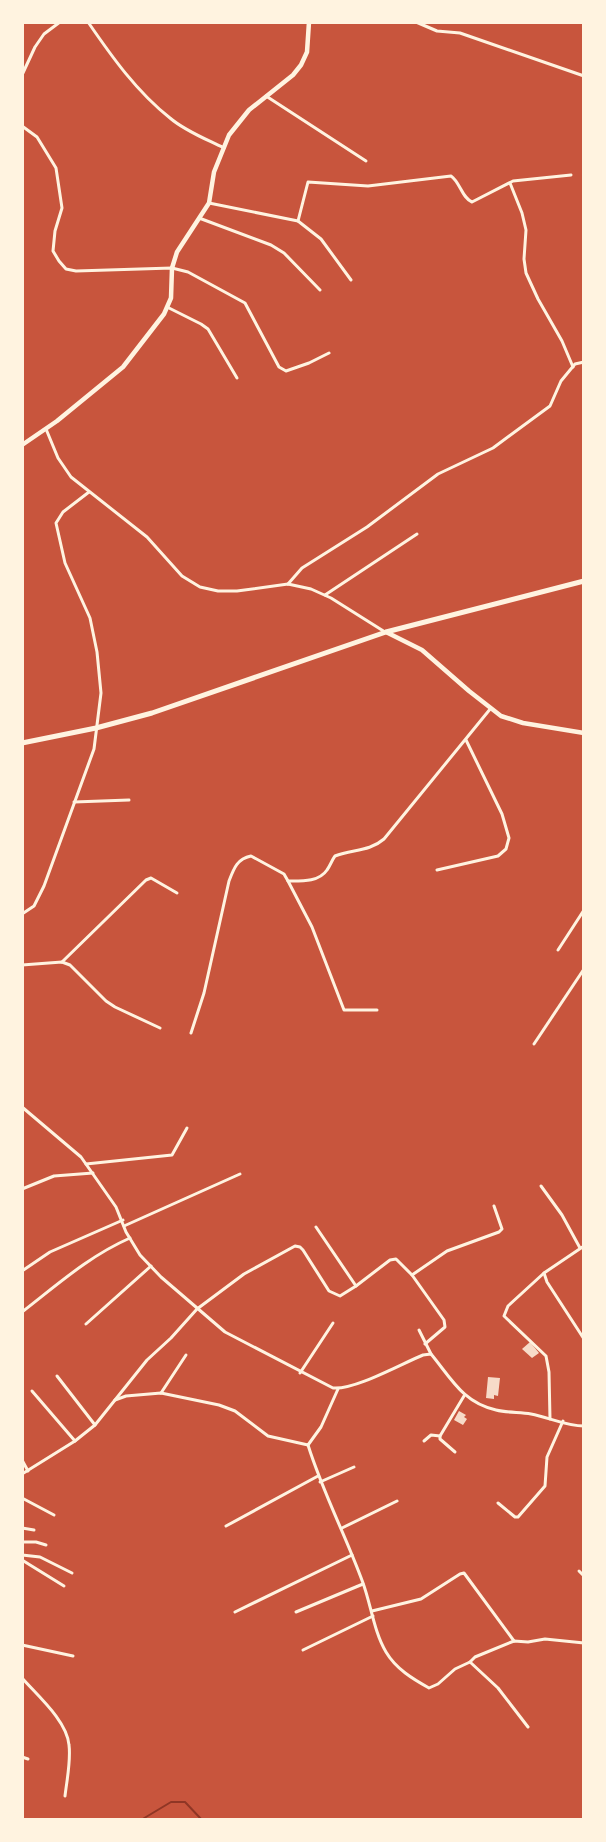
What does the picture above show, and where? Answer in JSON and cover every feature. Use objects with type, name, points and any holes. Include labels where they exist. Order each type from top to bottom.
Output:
[{"type":"main road","points":[[22,743],[96,728],[152,713],[386,632],[584,581]]},
{"type":"street","points":[[22,75],[35,47],[44,34],[60,22]]},
{"type":"street","points":[[88,22],[110,54],[142,93],[171,120],[224,148]]},
{"type":"street","points":[[22,445],[57,422],[123,366],[148,336],[167,308],[171,298],[172,268],[177,252],[209,203],[214,172],[229,135],[250,110],[293,75],[302,65],[307,52],[309,22]]},
{"type":"street","points":[[416,22],[437,31],[460,33],[584,76]]},
{"type":"street","points":[[266,96],[366,160]]},
{"type":"street","points":[[22,126],[37,137],[56,168],[62,208],[55,232],[53,251],[66,269],[76,271],[172,268],[188,272],[245,303],[279,367],[286,371],[309,363],[329,353]]},
{"type":"street","points":[[298,221],[308,182],[368,186],[451,176],[456,180],[468,200],[472,202],[510,182],[571,175]]},
{"type":"street","points":[[510,182],[522,213],[526,230],[524,259],[526,273],[538,299],[562,341],[573,367]]},
{"type":"street","points":[[209,203],[298,221],[321,239],[352,280]]},
{"type":"street","points":[[199,218],[271,244],[284,253],[320,290]]},
{"type":"street","points":[[167,308],[208,329],[237,378]]},
{"type":"street","points":[[288,584],[302,568],[367,527],[438,474],[493,448],[550,406],[561,381],[575,364],[584,362]]},
{"type":"street","points":[[46,428],[62,464],[71,477],[147,537],[182,576],[200,587],[218,592],[288,584],[311,589],[325,595],[386,632],[422,650],[501,716],[523,723],[584,733]]},
{"type":"street","points":[[22,914],[34,906],[44,886],[94,750],[101,693],[97,652],[90,618],[65,563],[56,523],[63,512],[89,492]]},
{"type":"street","points":[[325,595],[418,534]]},
{"type":"street","points":[[288,882],[320,877],[327,870],[335,856],[352,851],[365,850],[380,843],[491,708]]},
{"type":"street","points":[[437,870],[498,856],[506,848],[509,838],[502,814],[466,740]]},
{"type":"street","points":[[74,802],[129,800]]},
{"type":"street","points":[[192,1033],[204,993],[229,882],[235,865],[243,858],[251,856],[284,874],[312,927],[344,1010],[377,1010]]},
{"type":"street","points":[[62,962],[146,880],[151,878],[177,893]]},
{"type":"street","points":[[558,950],[584,910]]},
{"type":"street","points":[[22,964],[62,962],[70,964],[115,1008],[160,1028]]},
{"type":"street","points":[[534,1044],[584,969]]},
{"type":"street","points":[[22,1107],[82,1157],[116,1207],[140,1255],[197,1309],[226,1332],[300,1373],[338,1389],[366,1381],[423,1355],[431,1354]]},
{"type":"street","points":[[86,1164],[172,1155],[187,1128]]},
{"type":"street","points":[[22,1190],[54,1176],[93,1173]]},
{"type":"street","points":[[124,1226],[240,1174]]},
{"type":"street","points":[[541,1186],[582,1247],[544,1273],[508,1306],[504,1316],[546,1356],[549,1372],[550,1419]]},
{"type":"street","points":[[412,1275],[447,1251],[499,1232],[502,1229],[494,1206]]},
{"type":"street","points":[[22,1271],[57,1249],[122,1220]]},
{"type":"street","points":[[316,1226],[356,1286]]},
{"type":"street","points":[[22,1312],[89,1260],[110,1247],[130,1238]]},
{"type":"street","points":[[22,1474],[75,1442],[96,1425],[147,1360],[197,1309],[244,1274],[295,1246],[303,1250],[329,1292],[340,1296],[390,1260],[396,1259],[412,1275],[446,1325],[425,1344]]},
{"type":"street","points":[[86,1324],[151,1266]]},
{"type":"street","points":[[544,1273],[547,1282],[584,1339]]},
{"type":"street","points":[[300,1373],[333,1323]]},
{"type":"street","points":[[418,1330],[431,1354],[464,1396],[482,1406],[497,1410],[532,1414],[584,1426]]},
{"type":"street","points":[[161,1393],[186,1355]]},
{"type":"street","points":[[57,1376],[96,1425]]},
{"type":"street","points":[[308,1446],[321,1427],[338,1389]]},
{"type":"street","points":[[32,1391],[75,1442]]},
{"type":"street","points":[[115,1400],[126,1396],[161,1393],[219,1405],[236,1411],[268,1436],[308,1446]]},
{"type":"street","points":[[440,1436],[464,1396]]},
{"type":"street","points":[[498,1503],[515,1517],[518,1517],[545,1486],[547,1457],[563,1422]]},
{"type":"street","points":[[424,1441],[432,1435],[440,1436],[455,1452]]},
{"type":"street","points":[[308,1446],[320,1482],[342,1528],[386,1652],[398,1667],[429,1688],[438,1684],[455,1669],[470,1662],[475,1657],[514,1641],[584,1642]]},
{"type":"street","points":[[22,1460],[28,1471]]},
{"type":"street","points":[[320,1482],[354,1467]]},
{"type":"street","points":[[226,1526],[318,1476]]},
{"type":"street","points":[[22,1498],[54,1515]]},
{"type":"street","points":[[342,1528],[397,1501]]},
{"type":"street","points":[[22,1528],[34,1530]]},
{"type":"street","points":[[22,1542],[36,1542],[46,1545]]},
{"type":"street","points":[[235,1612],[352,1555]]},
{"type":"street","points":[[22,1556],[40,1557],[72,1573]]},
{"type":"street","points":[[22,1560],[64,1586]]},
{"type":"street","points":[[579,1571],[584,1576]]},
{"type":"street","points":[[303,1650],[372,1614],[421,1600],[464,1573],[514,1641]]},
{"type":"street","points":[[296,1612],[363,1584]]},
{"type":"street","points":[[22,1645],[73,1656]]},
{"type":"street","points":[[470,1662],[498,1688],[528,1727]]},
{"type":"street","points":[[22,1678],[62,1724],[67,1734],[70,1746],[65,1796]]},
{"type":"street","points":[[22,1756],[28,1759]]},
{"type":"building","points":[[530,1342],[539,1353],[532,1358],[522,1349]]},
{"type":"building","points":[[488,1377],[500,1378],[498,1396],[494,1395],[494,1399],[486,1398]]},
{"type":"building","points":[[459,1411],[466,1415],[464,1417],[467,1419],[463,1425],[454,1420]]},
{"type":"waterway","points":[[141,1820],[171,1802],[185,1802],[202,1820]]}]
